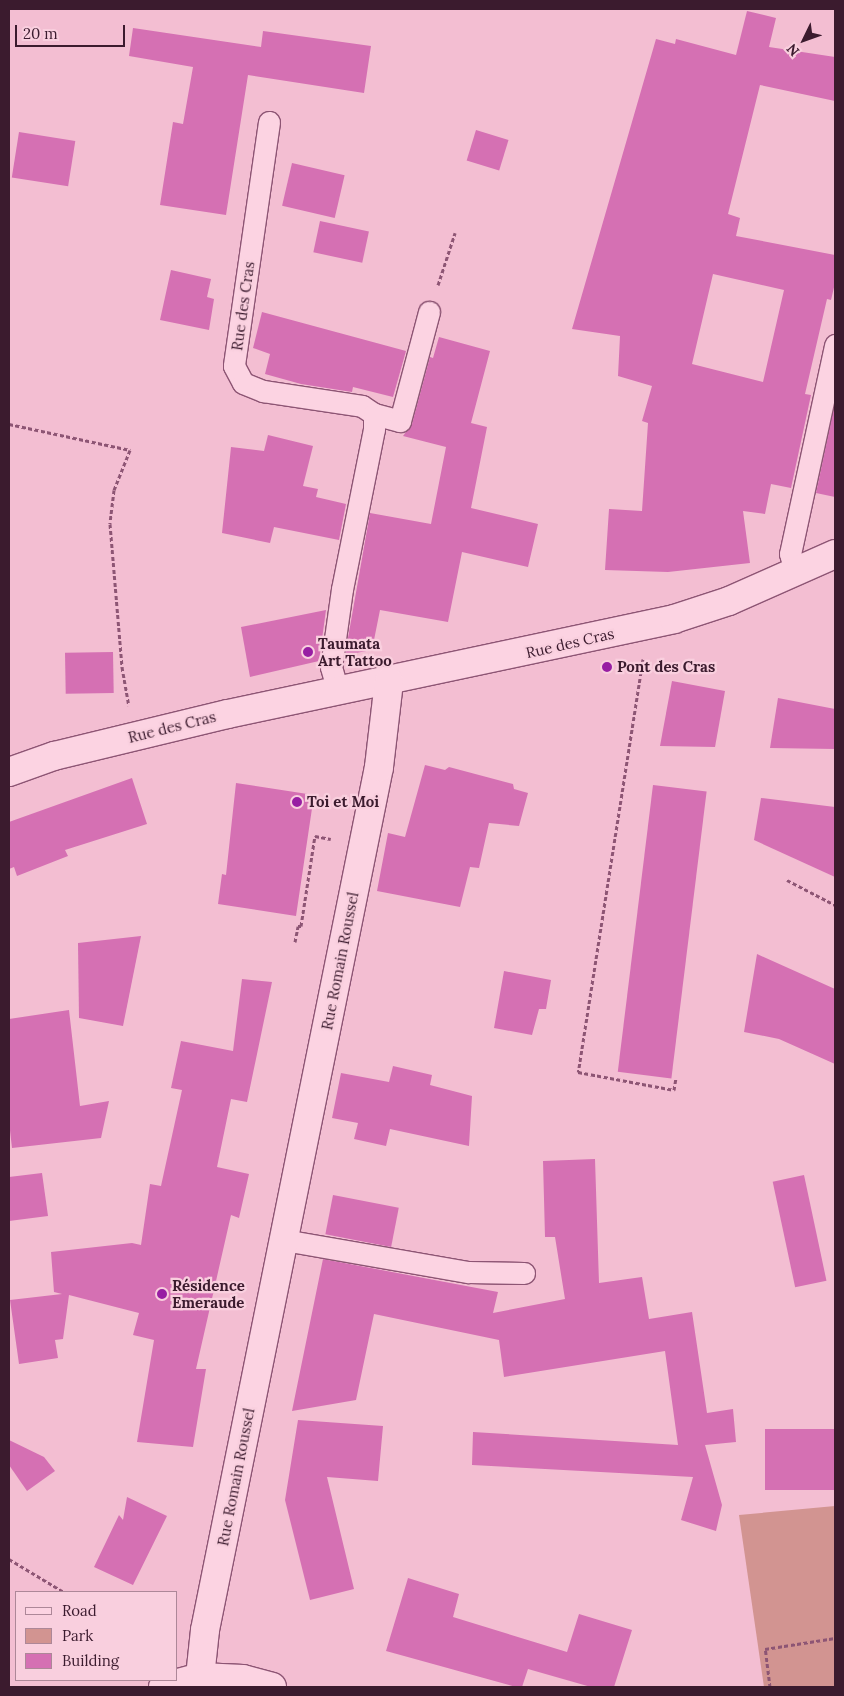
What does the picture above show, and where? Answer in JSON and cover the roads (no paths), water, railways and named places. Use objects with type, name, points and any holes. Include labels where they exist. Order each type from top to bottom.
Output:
[{"type":"street","name":"Rue des Cras","points":[[9,772],[54,756],[228,714],[389,682],[674,619],[729,601],[835,554]]},
{"type":"street","name":"Rue Romain Roussel","points":[[200,1677],[205,1630],[379,767],[389,682]]},
{"type":"street","points":[[163,1687],[200,1677],[243,1679],[272,1687]]},
{"type":"lane","name":"Rue des Cras","points":[[269,122],[234,366],[243,382],[263,391],[362,406],[374,414],[400,421],[429,312]]},
{"type":"lane","points":[[795,571],[790,554],[835,345]]},
{"type":"lane","points":[[338,692],[331,667],[342,589],[374,429],[374,414]]},
{"type":"lane","points":[[284,1240],[468,1272],[524,1273]]},
{"type":"place","name":"Taumata Art Tattoo","points":[[308,652]]},
{"type":"place","name":"Pont des Cras","points":[[607,667]]},
{"type":"place","name":"Toi et Moi","points":[[297,802]]},
{"type":"place","name":"Résidence Emeraude","points":[[162,1294]]}]
